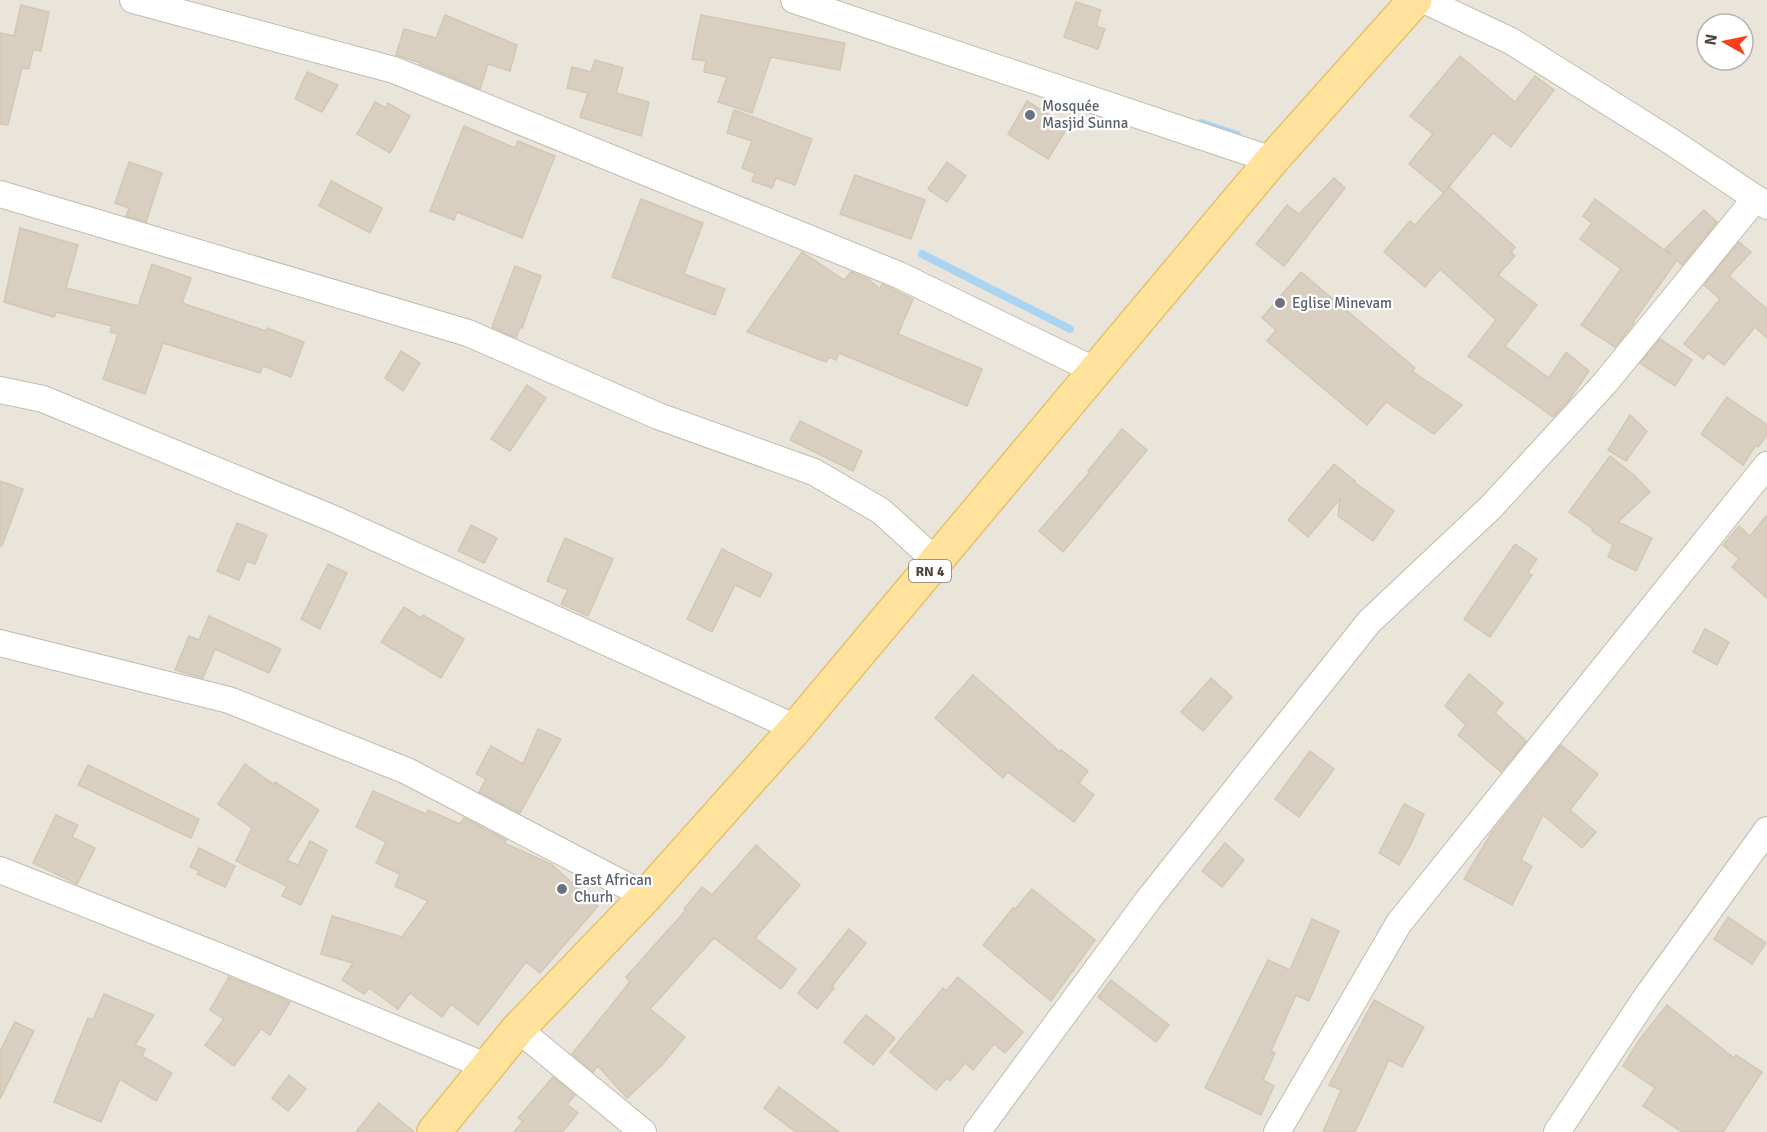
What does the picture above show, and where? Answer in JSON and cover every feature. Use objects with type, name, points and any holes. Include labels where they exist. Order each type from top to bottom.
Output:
[{"type":"main road","name":"RN 4","points":[[434,1132],[518,1029],[646,896],[796,728],[938,562],[1272,160],[1415,0]]},
{"type":"street","points":[[134,0],[394,70],[899,275],[1096,371]]},
{"type":"street","points":[[794,0],[1272,160]]},
{"type":"street","points":[[977,1132],[1148,900],[1369,622],[1491,507],[1605,383],[1762,202],[1672,142],[1511,41],[1424,0]]},
{"type":"street","points":[[0,194],[468,333],[658,416],[814,472],[881,511],[938,562]]},
{"type":"street","points":[[0,390],[43,399],[334,519],[796,728]]},
{"type":"street","points":[[1277,1132],[1399,923],[1767,465]]},
{"type":"street","points":[[0,643],[229,700],[408,771],[646,896]]},
{"type":"street","points":[[1557,1132],[1647,996],[1767,830]]},
{"type":"street","points":[[0,870],[223,958],[488,1067]]},
{"type":"street","points":[[518,1029],[643,1132]]},
{"type":"shaded area","points":[[0,0],[1767,0],[1767,1132],[0,1132]]},
{"type":"building","points":[[1076,2],[1101,10],[1096,26],[1105,29],[1098,49],[1064,37]]},
{"type":"building","points":[[21,5],[49,12],[41,51],[33,50],[29,69],[22,68],[8,125],[0,124],[0,33],[14,36]]},
{"type":"building","points":[[445,15],[517,45],[510,71],[488,64],[480,89],[421,63],[396,55],[404,29],[436,38]]},
{"type":"building","points":[[701,15],[845,43],[840,70],[771,57],[752,113],[718,102],[727,77],[704,72],[706,61],[692,59]]},
{"type":"building","points":[[1460,56],[1515,102],[1535,76],[1554,90],[1511,147],[1493,133],[1444,193],[1409,164],[1433,134],[1410,116]]},
{"type":"building","points":[[595,60],[623,68],[616,93],[649,102],[641,136],[580,117],[588,93],[567,88],[572,67],[591,72]]},
{"type":"building","points":[[307,72],[338,85],[322,112],[295,99]]},
{"type":"building","points":[[1027,101],[1068,127],[1048,159],[1008,134]]},
{"type":"building","points":[[375,102],[386,108],[388,103],[410,116],[390,153],[357,134]]},
{"type":"building","points":[[734,110],[812,139],[795,185],[776,178],[772,188],[752,181],[755,173],[742,168],[752,141],[727,133]]},
{"type":"building","points":[[464,126],[515,148],[518,141],[555,156],[522,238],[457,212],[454,220],[430,211]]},
{"type":"building","points":[[129,162],[162,173],[146,222],[126,216],[129,208],[115,203]]},
{"type":"building","points":[[947,162],[966,176],[947,202],[928,189]]},
{"type":"building","points":[[855,175],[925,200],[911,239],[840,214]]},
{"type":"building","points":[[1334,178],[1345,188],[1284,266],[1256,244],[1287,205],[1299,214]]},
{"type":"building","points":[[331,181],[382,208],[370,233],[319,206]]},
{"type":"building","points":[[1449,187],[1515,247],[1511,252],[1515,256],[1498,275],[1537,305],[1505,346],[1549,378],[1566,352],[1589,371],[1569,400],[1553,417],[1468,356],[1496,320],[1440,269],[1425,287],[1384,252],[1410,221],[1415,225]]},
{"type":"building","points":[[641,199],[703,223],[684,274],[725,289],[715,315],[612,277]]},
{"type":"building","points":[[1595,199],[1671,255],[1665,249],[1704,210],[1717,222],[1682,265],[1677,260],[1615,347],[1581,325],[1621,269],[1580,239],[1592,223],[1583,216]]},
{"type":"building","points":[[20,228],[78,245],[66,288],[138,306],[152,264],[191,278],[182,303],[266,331],[267,328],[304,342],[291,377],[263,366],[260,373],[163,343],[145,394],[103,379],[118,334],[110,332],[112,326],[56,312],[54,317],[4,302]]},
{"type":"building","points":[[1739,242],[1751,252],[1729,276],[1767,309],[1767,338],[1755,327],[1724,365],[1708,353],[1703,359],[1684,344],[1720,299],[1704,285]]},
{"type":"building","points":[[802,252],[844,280],[851,272],[868,279],[880,289],[882,284],[913,299],[898,334],[982,369],[967,406],[839,353],[836,360],[829,357],[826,362],[747,332]]},
{"type":"building","points":[[515,266],[541,276],[522,328],[520,327],[516,338],[492,327]]},
{"type":"building","points":[[1301,272],[1415,368],[1412,371],[1462,405],[1434,434],[1386,402],[1367,425],[1267,341],[1276,330],[1262,318]]},
{"type":"building","points":[[1660,339],[1692,360],[1675,386],[1640,363]]},
{"type":"building","points":[[401,351],[420,363],[403,391],[385,378]]},
{"type":"building","points":[[527,385],[546,398],[510,451],[491,439]]},
{"type":"building","points":[[1727,397],[1767,425],[1767,435],[1758,447],[1756,445],[1743,465],[1701,434]]},
{"type":"building","points":[[1630,415],[1647,431],[1626,461],[1608,450]]},
{"type":"building","points":[[800,421],[862,451],[853,471],[790,440]]},
{"type":"building","points":[[1122,429],[1147,450],[1063,552],[1039,531],[1089,473],[1088,471]]},
{"type":"building","points":[[1610,456],[1634,475],[1650,492],[1618,522],[1652,538],[1636,571],[1608,557],[1613,545],[1569,512]]},
{"type":"building","points":[[1334,464],[1354,482],[1394,511],[1373,541],[1338,516],[1340,499],[1308,537],[1288,520]]},
{"type":"building","points":[[0,481],[23,489],[2,546],[0,546]]},
{"type":"building","points":[[1767,515],[1767,598],[1732,567],[1739,559],[1723,545],[1739,526],[1750,536]]},
{"type":"building","points":[[237,523],[267,535],[255,564],[247,561],[239,580],[217,571]]},
{"type":"building","points":[[471,525],[497,538],[484,563],[458,551]]},
{"type":"building","points":[[565,538],[613,559],[588,616],[561,604],[568,590],[547,581]]},
{"type":"building","points":[[1515,544],[1537,559],[1528,572],[1532,575],[1490,637],[1464,619]]},
{"type":"building","points":[[722,549],[772,574],[760,597],[735,585],[712,632],[687,619]]},
{"type":"building","points":[[328,564],[347,573],[320,629],[301,619]]},
{"type":"building","points":[[404,607],[421,618],[423,615],[464,639],[441,678],[381,642]]},
{"type":"building","points":[[209,616],[281,649],[269,673],[215,649],[203,678],[175,670],[189,636],[199,640]]},
{"type":"building","points":[[1705,629],[1729,642],[1717,665],[1693,652]]},
{"type":"building","points":[[1469,674],[1503,703],[1495,713],[1526,741],[1501,772],[1458,735],[1466,725],[1445,706]]},
{"type":"building","points":[[973,675],[1060,752],[1061,750],[1088,771],[1079,783],[1094,795],[1074,822],[1008,772],[1003,778],[935,718]]},
{"type":"building","points":[[1211,678],[1232,697],[1203,731],[1181,712]]},
{"type":"building","points":[[538,729],[561,739],[520,813],[479,792],[486,779],[476,774],[491,746],[523,764]]},
{"type":"building","points":[[1561,745],[1598,774],[1570,810],[1596,832],[1582,848],[1543,815],[1521,860],[1532,866],[1512,905],[1464,879],[1492,832]]},
{"type":"building","points":[[1310,751],[1334,769],[1299,817],[1275,799]]},
{"type":"building","points":[[245,764],[273,784],[275,782],[319,810],[287,860],[298,865],[310,841],[327,850],[301,905],[282,896],[287,886],[236,861],[252,828],[218,804]]},
{"type":"building","points":[[88,765],[199,819],[191,838],[78,785]]},
{"type":"building","points":[[373,791],[426,814],[428,810],[460,824],[464,818],[506,840],[504,843],[551,864],[598,906],[540,973],[526,962],[478,1025],[451,1004],[442,1017],[410,993],[398,1009],[369,988],[364,994],[342,980],[353,963],[321,954],[332,916],[402,937],[428,901],[395,886],[400,874],[376,863],[386,842],[356,827]]},
{"type":"building","points":[[1404,804],[1424,814],[1399,865],[1379,853]]},
{"type":"building","points":[[56,815],[78,825],[72,837],[95,848],[77,884],[33,863]]},
{"type":"building","points":[[1225,843],[1244,860],[1222,887],[1202,871]]},
{"type":"building","points":[[756,845],[800,885],[755,938],[796,969],[781,989],[714,938],[650,1009],[685,1037],[661,1066],[627,1098],[598,1066],[593,1072],[572,1054],[630,982],[626,977],[686,910],[684,909],[702,887],[712,895]]},
{"type":"building","points":[[199,848],[235,866],[225,887],[197,874],[199,871],[190,867]]},
{"type":"building","points":[[1032,889],[1095,940],[1051,1001],[983,945]]},
{"type":"building","points":[[1728,917],[1766,943],[1752,964],[1714,939]]},
{"type":"building","points":[[1312,919],[1339,931],[1309,1001],[1296,995],[1271,1051],[1275,1053],[1263,1080],[1274,1086],[1261,1115],[1205,1088],[1268,960],[1290,970]]},
{"type":"building","points":[[849,929],[866,943],[817,1009],[798,993]]},
{"type":"building","points":[[229,977],[290,1002],[270,1035],[261,1029],[234,1066],[205,1045],[224,1019],[210,1010]]},
{"type":"building","points":[[958,977],[1023,1032],[1005,1053],[994,1044],[973,1070],[965,1063],[950,1081],[947,1078],[936,1090],[890,1052],[943,988],[946,991]]},
{"type":"building","points":[[1111,980],[1169,1025],[1156,1042],[1098,997]]},
{"type":"building","points":[[104,994],[154,1015],[135,1045],[145,1049],[142,1056],[172,1073],[156,1101],[120,1079],[101,1122],[54,1102],[88,1018],[93,1020]]},
{"type":"building","points":[[1374,1000],[1424,1027],[1402,1067],[1389,1060],[1355,1132],[1323,1132],[1341,1090],[1329,1085]]},
{"type":"building","points":[[1667,1005],[1734,1058],[1736,1055],[1762,1072],[1723,1132],[1682,1132],[1643,1106],[1655,1088],[1623,1066],[1640,1039]]},
{"type":"building","points":[[866,1015],[895,1038],[873,1065],[844,1042]]},
{"type":"building","points":[[15,1022],[34,1031],[0,1099],[0,1051]]},
{"type":"building","points":[[289,1075],[306,1089],[288,1111],[272,1098]]},
{"type":"building","points":[[553,1077],[575,1095],[567,1104],[578,1113],[562,1132],[514,1132],[523,1121],[518,1118]]},
{"type":"building","points":[[779,1087],[839,1132],[796,1132],[764,1108]]},
{"type":"building","points":[[379,1103],[414,1132],[356,1132]]},
{"type":"waterway","points":[[1201,123],[1237,135]]},
{"type":"waterway","points":[[922,254],[1070,329]]},
{"type":"place","name":"Mosquée Masjid Sunna","points":[[1030,115]]},
{"type":"place","name":"Eglise Minevam","points":[[1280,303]]},
{"type":"place","name":"East African Churh","points":[[562,889]]}]
